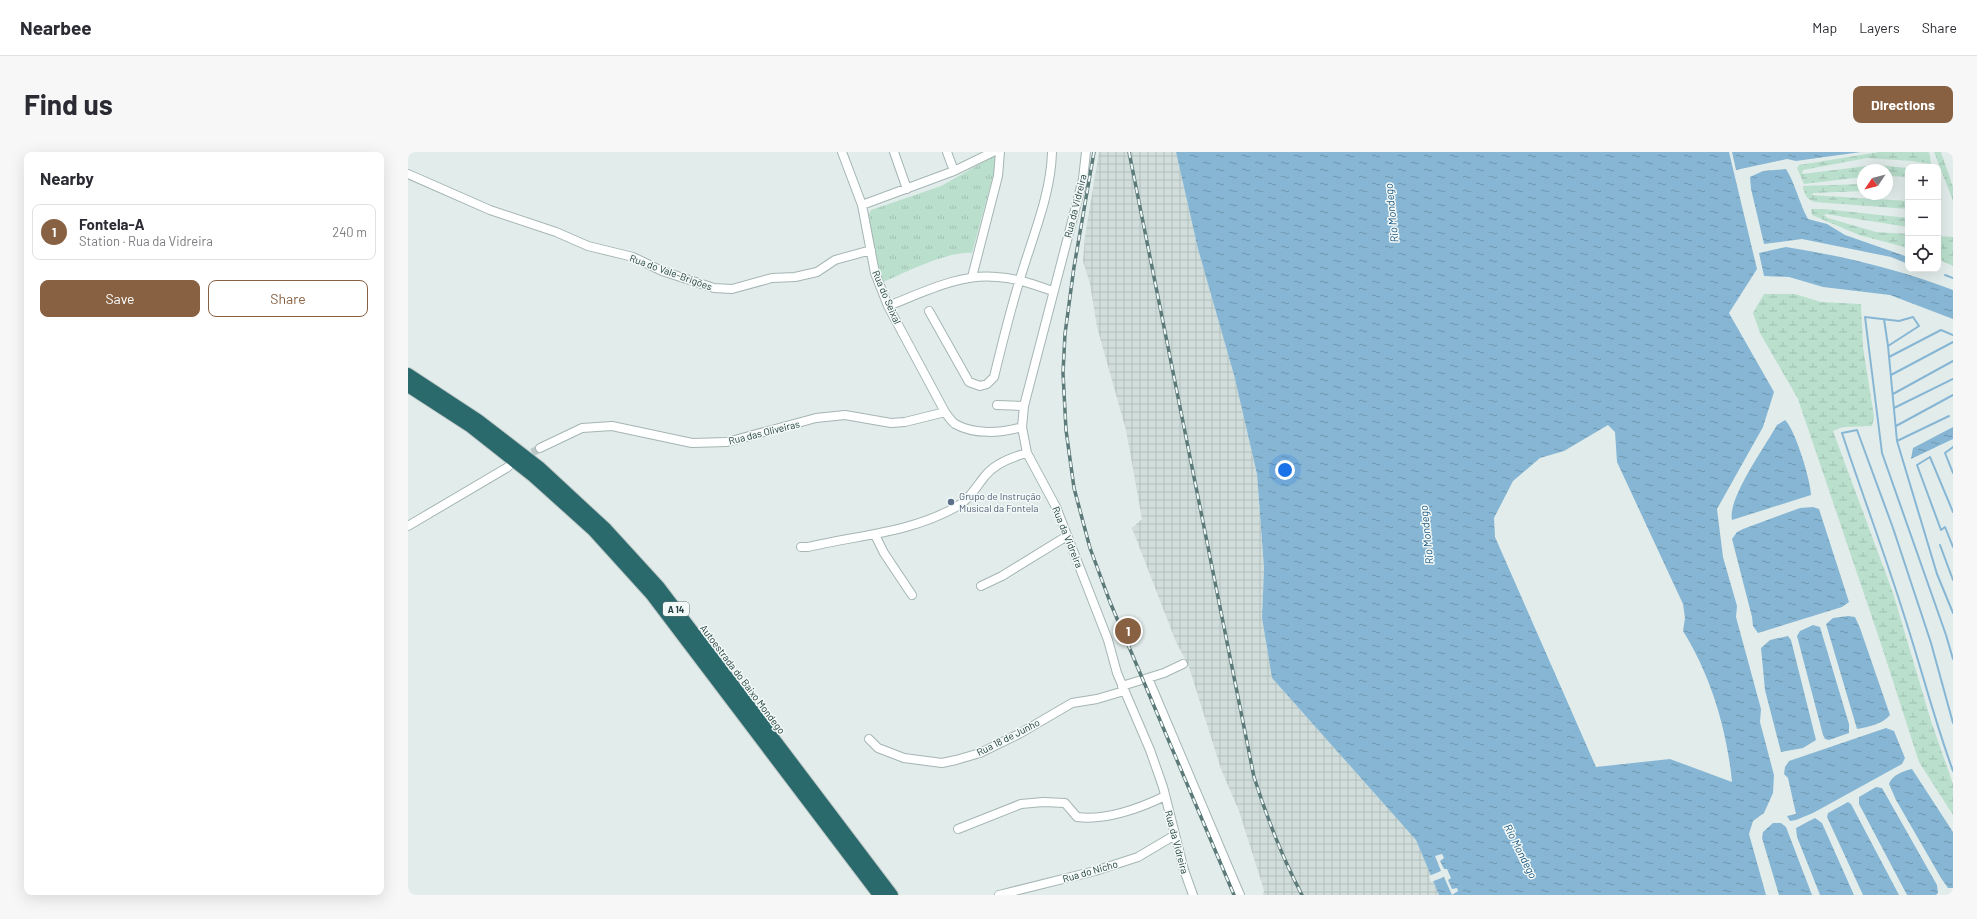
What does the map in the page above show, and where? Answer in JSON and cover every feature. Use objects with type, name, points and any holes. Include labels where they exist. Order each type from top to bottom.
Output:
[{"type":"highway","name":"Autoestrada do Baixo Mondego","points":[[408,374],[478,420],[539,467],[606,529],[659,587],[892,895]]},
{"type":"highway","name":"A 14","points":[[408,386],[471,427],[496,446],[533,476],[593,530],[651,594],[879,895]]},
{"type":"street","name":"Rua do Seixal","points":[[842,152],[862,206],[875,273],[888,306],[945,412],[954,423],[972,431],[1002,431],[1022,427]]},
{"type":"street","points":[[894,152],[907,189]]},
{"type":"street","points":[[947,152],[954,171]]},
{"type":"street","points":[[862,206],[954,171],[992,152]]},
{"type":"street","points":[[972,277],[998,176],[1000,152]]},
{"type":"street","points":[[929,311],[967,380],[974,385],[985,385],[994,377],[1019,280],[1051,171],[1052,152]]},
{"type":"street","name":"Rua da Vidreira","points":[[1086,152],[1083,179],[1024,406],[1022,427],[1027,453],[1056,507],[1108,640],[1123,688],[1150,750],[1165,796],[1184,870],[1193,895]]},
{"type":"street","name":"Rua do Vale-Brigões","points":[[408,174],[490,210],[556,232],[588,246],[633,257],[662,271],[714,288],[732,289],[772,278],[795,277],[817,272],[835,260],[870,250]]},
{"type":"street","points":[[888,306],[936,287],[972,277],[996,277],[1019,280],[1053,291]]},
{"type":"street","points":[[997,404],[1024,406]]},
{"type":"street","name":"Rua das Oliveiras","points":[[540,448],[582,428],[612,426],[692,443],[727,442],[816,418],[845,415],[891,423],[905,422],[945,412]]},
{"type":"street","points":[[801,547],[875,535],[901,529],[937,517],[957,507],[978,487],[986,475],[1008,458],[1027,453]]},
{"type":"street","points":[[408,526],[508,467]]},
{"type":"street","points":[[875,535],[884,553],[912,595]]},
{"type":"street","points":[[980,586],[1002,576],[1067,536]]},
{"type":"street","name":"Rua 18 de Junho","points":[[869,739],[878,748],[888,754],[904,758],[942,763],[956,760],[980,753],[1019,734],[1072,703],[1097,700],[1183,664]]},
{"type":"street","points":[[1148,678],[1240,895]]},
{"type":"street","points":[[958,829],[1021,804],[1043,802],[1065,803],[1077,818],[1090,819],[1144,806],[1165,796]]},
{"type":"street","name":"Rua do Nicho","points":[[999,895],[1094,871],[1138,857],[1175,835]]},
{"type":"shaded area","points":[[1099,152],[1176,152],[1198,249],[1234,375],[1257,474],[1264,568],[1262,618],[1272,678],[1416,840],[1439,895],[1263,895],[1264,890],[1239,811],[1221,769],[1188,664],[1176,642],[1132,528],[1142,519],[1126,430],[1097,327],[1090,284],[1083,261],[1085,236]]},
{"type":"green space","points":[[1879,152],[1929,152],[1931,164],[1912,161],[1867,158],[1803,170],[1802,174],[1857,167],[1857,178],[1804,184],[1797,168],[1799,165]]},
{"type":"green space","points":[[1934,152],[1941,152],[1953,187],[1953,201],[1941,170],[1941,164],[1939,164]]},
{"type":"green space","points":[[994,156],[997,161],[972,253],[963,253],[940,258],[883,282],[876,266],[869,214],[871,210],[941,186]]},
{"type":"green space","points":[[1893,167],[1905,168],[1905,177],[1893,176]]},
{"type":"green space","points":[[1857,184],[1857,191],[1814,193],[1811,195],[1857,198],[1857,200],[1905,201],[1905,209],[1815,202],[1806,196],[1803,186]]},
{"type":"green space","points":[[1811,209],[1824,209],[1905,218],[1905,227],[1826,214],[1824,215],[1828,218],[1876,232],[1905,234],[1905,247],[1859,235],[1812,215]]},
{"type":"green space","points":[[1941,236],[1953,237],[1953,266],[1941,260]]},
{"type":"green space","points":[[1764,294],[1795,294],[1821,302],[1861,304],[1863,347],[1874,417],[1872,426],[1843,427],[1833,431],[1893,593],[1931,721],[1953,784],[1953,815],[1919,762],[1881,644],[1798,399],[1760,333],[1753,313]]},
{"type":"water","name":"Rio Mondego","points":[[1176,152],[1729,152],[1757,269],[1729,313],[1774,392],[1763,427],[1717,509],[1723,557],[1737,606],[1736,617],[1761,709],[1760,722],[1774,775],[1773,793],[1764,813],[1753,821],[1749,834],[1766,895],[1439,895],[1416,840],[1272,678],[1262,618],[1264,568],[1257,474],[1234,375],[1198,249]],"holes":[[[1608,425],[1615,432],[1617,462],[1683,604],[1685,618],[1683,631],[1702,666],[1716,704],[1722,723],[1730,762],[1732,782],[1670,759],[1596,767],[1495,537],[1494,518],[1513,481],[1540,458],[1564,451]]]},
{"type":"water","points":[[1732,152],[1861,152],[1796,161],[1787,159],[1736,170]]},
{"type":"water","points":[[1786,169],[1808,219],[1827,224],[1845,235],[1905,256],[1905,263],[1891,257],[1802,239],[1764,244],[1751,189],[1750,177],[1763,171]]},
{"type":"water","points":[[1786,247],[1870,264],[1932,282],[1953,290],[1953,319],[1890,295],[1823,287],[1789,277],[1764,276],[1759,253]]},
{"type":"water","points":[[1785,420],[1798,444],[1811,495],[1732,520],[1732,511],[1735,499],[1748,472],[1777,425]]},
{"type":"water","points":[[1953,427],[1953,439],[1911,459],[1913,448]]},
{"type":"water","points":[[1813,507],[1819,509],[1849,602],[1842,607],[1758,633],[1753,626],[1732,539],[1737,532],[1743,529],[1800,508]]},
{"type":"water","points":[[1848,616],[1855,617],[1860,628],[1890,715],[1879,723],[1857,729],[1826,624],[1833,618]]},
{"type":"water","points":[[1813,625],[1820,627],[1849,724],[1849,733],[1829,740],[1825,739],[1823,735],[1797,636],[1800,631]]},
{"type":"water","points":[[1788,636],[1791,640],[1816,740],[1803,748],[1781,752],[1765,690],[1761,648],[1770,640]]},
{"type":"water","points":[[1886,728],[1894,731],[1905,758],[1902,764],[1813,813],[1790,821],[1787,816],[1796,814],[1788,778],[1784,774],[1785,767],[1789,761]]},
{"type":"water","points":[[1912,769],[1953,832],[1953,888],[1948,888],[1941,878],[1896,800],[1889,784],[1895,776]]},
{"type":"water","points":[[1876,787],[1882,788],[1937,885],[1938,893],[1936,895],[1907,895],[1859,804],[1859,797]]},
{"type":"water","points":[[1848,802],[1851,804],[1899,895],[1863,895],[1827,817],[1828,813]]},
{"type":"water","points":[[1815,818],[1822,823],[1854,895],[1820,895],[1797,837],[1796,828]]},
{"type":"water","points":[[1773,823],[1781,823],[1786,827],[1812,895],[1779,895],[1762,838],[1763,832]]},
{"type":"pier","points":[[1442,854],[1444,858],[1440,861],[1444,869],[1447,869],[1451,878],[1448,880],[1452,889],[1457,888],[1458,891],[1452,895],[1444,877],[1431,882],[1429,876],[1441,871],[1435,856]]},
{"type":"waterway","points":[[1945,275],[1953,278]]},
{"type":"waterway","points":[[1888,346],[1919,326],[1913,317],[1899,321],[1865,317],[1882,453],[1946,635],[1953,659]]},
{"type":"waterway","points":[[1884,319],[1897,441]]},
{"type":"waterway","points":[[1889,357],[1941,330],[1953,335]]},
{"type":"waterway","points":[[1891,375],[1953,342]]},
{"type":"waterway","points":[[1893,394],[1953,361]]},
{"type":"waterway","points":[[1894,408],[1953,379]]},
{"type":"waterway","points":[[1896,426],[1953,395]]},
{"type":"waterway","points":[[1949,416],[1897,441],[1937,574],[1953,613]]},
{"type":"waterway","points":[[1953,723],[1931,643],[1893,528],[1857,430],[1842,433],[1897,592],[1953,771]]},
{"type":"waterway","points":[[1953,447],[1945,453],[1953,473]]},
{"type":"waterway","points":[[1953,512],[1930,457],[1917,465],[1941,530],[1945,527],[1953,547]]},
{"type":"waterway","points":[[1940,545],[1953,580]]},
{"type":"tunnel","points":[[522,459],[540,448]]},
{"type":"railway","points":[[1094,152],[1074,267],[1065,334],[1063,373],[1066,430],[1074,488],[1090,548],[1110,602],[1234,895]]},
{"type":"railway","points":[[1129,152],[1254,777],[1275,837],[1302,895]]},
{"type":"place","name":"Grupo de Instrução Musical da Fontela","points":[[951,502]]},
{"type":"place","name":"Fontela-A","points":[[1128,631]]}]
